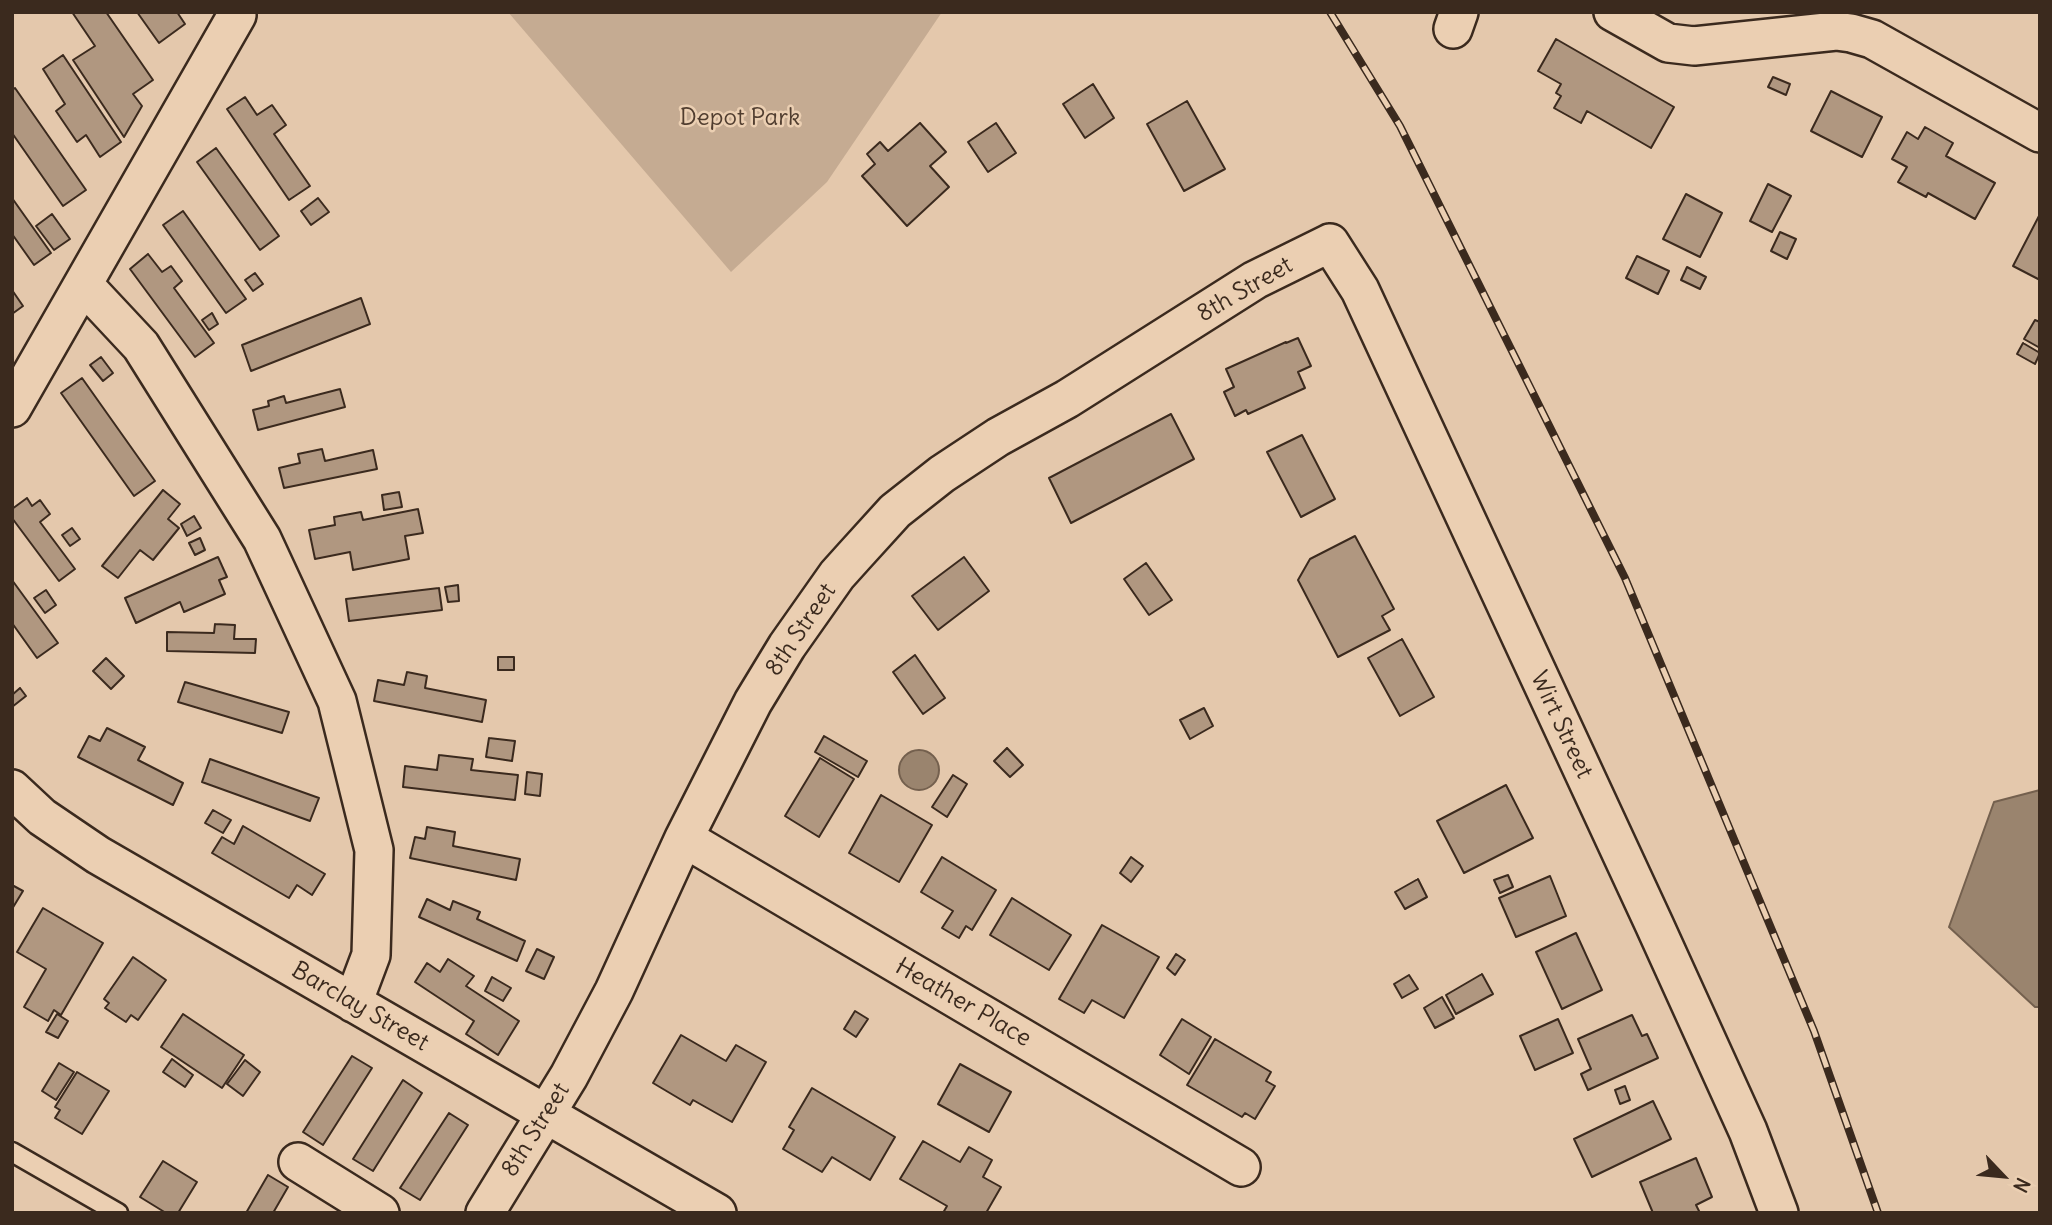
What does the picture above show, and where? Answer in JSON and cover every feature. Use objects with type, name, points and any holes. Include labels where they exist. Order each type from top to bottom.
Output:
[{"type":"street","points":[[1612,12],[1668,43],[1694,46],[1836,31],[1859,35],[1872,39],[2040,133]]},
{"type":"street","points":[[12,408],[237,15]]},
{"type":"street","name":"8th Street","points":[[485,1213],[569,1076],[614,991],[684,838],[753,702],[838,575],[895,511],[942,474],[1067,399],[1332,232]]},
{"type":"street","name":"Wirt Street","points":[[1332,232],[1748,1130],[1779,1213]]},
{"type":"street","points":[[83,284],[141,346],[262,539],[337,701],[374,850],[371,955],[353,1003]]},
{"type":"street","name":"Barclay Street","points":[[12,789],[42,817],[98,855],[717,1213]]},
{"type":"street","name":"Heather Place","points":[[684,838],[1241,1167]]},
{"type":"street","points":[[298,1162],[380,1213]]},
{"type":"lane","points":[[12,1152],[118,1213]]},
{"type":"green space","name":"Depot Park","points":[[508,12],[942,12],[827,182],[731,272]]},
{"type":"shaded area","points":[[919,750],[933,756],[939,770],[933,784],[919,790],[905,784],[899,770],[905,756]]},
{"type":"shaded area","points":[[2040,790],[2040,1007],[2035,1007],[1949,927],[1994,802]]},
{"type":"building","points":[[72,12],[106,12],[153,80],[133,94],[142,106],[124,137],[73,60],[95,46]]},
{"type":"building","points":[[137,12],[177,12],[185,24],[159,43]]},
{"type":"building","points":[[1556,39],[1674,107],[1651,148],[1587,111],[1581,123],[1554,108],[1561,96],[1556,93],[1561,84],[1538,71]]},
{"type":"building","points":[[63,55],[121,142],[100,157],[86,135],[77,142],[56,111],[65,104],[43,69]]},
{"type":"building","points":[[1773,77],[1790,84],[1786,95],[1768,87]]},
{"type":"building","points":[[1093,84],[1114,118],[1085,138],[1063,104]]},
{"type":"building","points":[[15,88],[86,190],[63,206],[12,133],[12,90]]},
{"type":"building","points":[[1831,91],[1882,117],[1862,157],[1811,131]]},
{"type":"building","points":[[245,97],[257,115],[272,105],[286,125],[274,134],[310,186],[289,200],[227,109]]},
{"type":"building","points":[[1187,101],[1225,169],[1184,191],[1147,124]]},
{"type":"building","points":[[920,123],[946,152],[930,166],[949,187],[907,226],[862,176],[875,164],[867,154],[880,142],[888,151]]},
{"type":"building","points":[[996,123],[1016,153],[988,172],[968,142]]},
{"type":"building","points":[[1925,127],[1953,143],[1946,156],[1995,183],[1975,219],[1928,193],[1926,197],[1898,182],[1907,167],[1892,159],[1907,132],[1918,139]]},
{"type":"building","points":[[216,148],[279,236],[260,250],[197,162]]},
{"type":"building","points":[[1768,184],[1791,196],[1772,232],[1750,221]]},
{"type":"building","points":[[1686,194],[1722,213],[1700,257],[1663,239]]},
{"type":"building","points":[[12,198],[51,253],[34,265],[12,234]]},
{"type":"building","points":[[318,198],[329,212],[311,225],[301,211]]},
{"type":"building","points":[[183,211],[246,299],[226,313],[163,225]]},
{"type":"building","points":[[52,214],[70,239],[54,250],[36,226]]},
{"type":"building","points":[[2040,214],[2040,280],[2013,266]]},
{"type":"building","points":[[1780,232],[1796,239],[1787,259],[1771,251]]},
{"type":"building","points":[[148,254],[162,272],[171,266],[182,281],[174,288],[214,343],[195,357],[130,269]]},
{"type":"building","points":[[1637,256],[1669,271],[1658,294],[1626,278]]},
{"type":"building","points":[[1687,267],[1706,277],[1700,289],[1681,280]]},
{"type":"building","points":[[255,273],[263,284],[253,291],[245,280]]},
{"type":"building","points":[[12,290],[23,306],[12,314]]},
{"type":"building","points":[[361,298],[370,324],[251,371],[242,345]]},
{"type":"building","points":[[212,313],[218,324],[209,330],[202,320]]},
{"type":"building","points":[[2035,320],[2040,322],[2040,348],[2024,339]]},
{"type":"building","points":[[1298,338],[1311,366],[1298,372],[1305,388],[1248,414],[1246,410],[1235,416],[1224,392],[1234,387],[1226,369]]},
{"type":"building","points":[[2023,343],[2040,353],[2035,364],[2017,354]]},
{"type":"building","points":[[101,357],[113,373],[103,381],[90,365]]},
{"type":"building","points":[[82,378],[155,481],[134,496],[61,393]]},
{"type":"building","points":[[340,389],[345,407],[258,430],[253,410],[269,406],[268,401],[284,396],[286,403]]},
{"type":"building","points":[[1171,414],[1194,459],[1071,523],[1049,478]]},
{"type":"building","points":[[1302,435],[1335,499],[1301,517],[1267,452]]},
{"type":"building","points":[[322,449],[325,461],[373,450],[377,469],[284,488],[279,468],[300,463],[298,454]]},
{"type":"building","points":[[163,490],[180,504],[168,519],[179,528],[153,560],[140,550],[118,578],[102,566]]},
{"type":"building","points":[[399,492],[402,507],[384,510],[382,495]]},
{"type":"building","points":[[27,498],[32,506],[40,500],[50,514],[40,522],[75,569],[59,581],[12,518],[12,509]]},
{"type":"building","points":[[418,509],[423,533],[405,536],[409,559],[353,570],[350,552],[315,559],[309,530],[335,525],[334,517],[361,512],[363,520]]},
{"type":"building","points":[[194,516],[201,528],[187,536],[181,524]]},
{"type":"building","points":[[72,528],[80,539],[70,546],[62,535]]},
{"type":"building","points":[[1355,536],[1394,609],[1382,616],[1390,630],[1338,657],[1298,580],[1310,559]]},
{"type":"building","points":[[200,538],[205,550],[195,555],[189,543]]},
{"type":"building","points":[[218,557],[227,577],[219,580],[225,594],[184,612],[180,602],[136,623],[125,598]]},
{"type":"building","points":[[964,557],[989,591],[938,630],[912,596]]},
{"type":"building","points":[[1146,563],[1172,600],[1149,615],[1124,579]]},
{"type":"building","points":[[12,580],[58,643],[37,658],[12,623]]},
{"type":"building","points":[[458,585],[459,601],[448,602],[445,587]]},
{"type":"building","points":[[439,588],[442,610],[349,621],[346,599]]},
{"type":"building","points":[[46,590],[56,605],[45,613],[34,598]]},
{"type":"building","points":[[215,624],[235,625],[234,639],[256,639],[255,653],[167,651],[167,632],[214,633]]},
{"type":"building","points":[[1402,639],[1434,697],[1400,716],[1368,658]]},
{"type":"building","points":[[915,655],[945,698],[923,714],[893,672]]},
{"type":"building","points":[[498,657],[514,657],[514,670],[498,670]]},
{"type":"building","points":[[106,658],[124,676],[111,689],[93,671]]},
{"type":"building","points":[[407,672],[427,676],[425,688],[486,700],[482,722],[374,701],[378,680],[404,685]]},
{"type":"building","points":[[185,682],[289,712],[282,733],[178,702]]},
{"type":"building","points":[[20,688],[26,696],[12,707],[12,695]]},
{"type":"building","points":[[1204,708],[1213,726],[1190,739],[1180,720]]},
{"type":"building","points":[[107,728],[145,747],[138,760],[183,783],[173,805],[78,757],[89,736],[100,741]]},
{"type":"building","points":[[824,736],[867,761],[858,777],[815,752]]},
{"type":"building","points":[[489,738],[515,741],[512,761],[486,757]]},
{"type":"building","points":[[1007,748],[1023,765],[1010,777],[994,761]]},
{"type":"building","points":[[439,755],[473,759],[471,770],[518,775],[515,800],[403,787],[405,766],[437,770]]},
{"type":"building","points":[[820,758],[854,779],[819,837],[785,816]]},
{"type":"building","points":[[210,759],[319,798],[310,821],[202,782]]},
{"type":"building","points":[[527,772],[542,774],[540,796],[525,794]]},
{"type":"building","points":[[953,775],[967,784],[947,817],[932,807]]},
{"type":"building","points":[[1506,785],[1533,838],[1464,873],[1437,821]]},
{"type":"building","points":[[881,795],[932,825],[899,882],[849,853]]},
{"type":"building","points":[[213,810],[231,820],[223,833],[205,823]]},
{"type":"building","points":[[243,826],[325,874],[312,895],[297,885],[289,898],[212,853],[222,837],[234,844]]},
{"type":"building","points":[[427,827],[455,832],[453,846],[520,859],[516,880],[410,858],[415,837],[425,839]]},
{"type":"building","points":[[942,857],[996,890],[972,930],[966,926],[959,938],[942,928],[953,911],[921,892]]},
{"type":"building","points":[[1131,857],[1143,866],[1131,882],[1120,873]]},
{"type":"building","points":[[1508,875],[1513,887],[1500,893],[1494,880]]},
{"type":"building","points":[[1550,876],[1566,916],[1516,937],[1499,898]]},
{"type":"building","points":[[1418,879],[1427,897],[1405,909],[1395,892]]},
{"type":"building","points":[[12,885],[23,891],[12,909]]},
{"type":"building","points":[[1012,898],[1071,935],[1049,970],[990,935]]},
{"type":"building","points":[[427,899],[450,910],[453,901],[480,912],[477,919],[525,941],[517,961],[419,917]]},
{"type":"building","points":[[43,908],[103,943],[61,1015],[54,1010],[48,1021],[24,1007],[46,969],[17,952]]},
{"type":"building","points":[[1102,925],[1159,957],[1124,1018],[1092,1000],[1084,1013],[1059,999]]},
{"type":"building","points":[[1576,933],[1602,990],[1562,1009],[1536,952]]},
{"type":"building","points":[[537,949],[554,957],[544,979],[526,971]]},
{"type":"building","points":[[1176,954],[1185,960],[1175,975],[1167,968]]},
{"type":"building","points":[[133,957],[166,980],[138,1020],[131,1015],[126,1022],[105,1008],[109,1003],[104,999]]},
{"type":"building","points":[[448,959],[474,976],[466,986],[519,1021],[498,1055],[466,1034],[474,1021],[415,982],[427,963],[440,972]]},
{"type":"building","points":[[1482,974],[1493,994],[1456,1014],[1446,995]]},
{"type":"building","points":[[1409,975],[1418,989],[1402,998],[1394,984]]},
{"type":"building","points":[[492,977],[511,988],[503,1001],[485,991]]},
{"type":"building","points":[[1442,997],[1454,1018],[1435,1028],[1424,1008]]},
{"type":"building","points":[[855,1011],[868,1019],[856,1037],[844,1029]]},
{"type":"building","points":[[57,1014],[68,1021],[58,1038],[46,1032]]},
{"type":"building","points":[[183,1014],[244,1055],[222,1088],[161,1047]]},
{"type":"building","points":[[1632,1015],[1642,1036],[1647,1034],[1658,1058],[1588,1090],[1581,1074],[1591,1069],[1578,1039]]},
{"type":"building","points":[[1182,1019],[1211,1037],[1189,1074],[1160,1055]]},
{"type":"building","points":[[1558,1019],[1573,1053],[1535,1070],[1520,1036]]},
{"type":"building","points":[[681,1035],[726,1061],[736,1045],[766,1062],[732,1122],[693,1100],[690,1105],[653,1083]]},
{"type":"building","points":[[1215,1039],[1271,1072],[1266,1081],[1275,1086],[1255,1119],[1245,1113],[1242,1117],[1187,1085]]},
{"type":"building","points":[[352,1056],[372,1068],[323,1145],[303,1132]]},
{"type":"building","points":[[172,1059],[193,1075],[185,1087],[163,1072]]},
{"type":"building","points":[[245,1060],[260,1072],[243,1096],[227,1084]]},
{"type":"building","points":[[59,1063],[74,1072],[56,1100],[42,1091]]},
{"type":"building","points":[[960,1064],[1011,1092],[989,1132],[938,1104]]},
{"type":"building","points":[[77,1072],[109,1091],[82,1134],[55,1118],[60,1110],[55,1107]]},
{"type":"building","points":[[403,1080],[422,1093],[373,1171],[353,1159]]},
{"type":"building","points":[[1625,1086],[1630,1100],[1620,1104],[1615,1090]]},
{"type":"building","points":[[812,1088],[895,1137],[870,1180],[832,1157],[822,1172],[783,1149],[794,1130],[789,1127]]},
{"type":"building","points":[[1653,1101],[1671,1139],[1592,1177],[1574,1139]]},
{"type":"building","points":[[449,1113],[468,1125],[420,1200],[400,1188]]},
{"type":"building","points":[[923,1141],[960,1162],[969,1147],[992,1160],[983,1177],[1001,1187],[986,1213],[943,1213],[947,1206],[900,1179]]},
{"type":"building","points":[[1696,1158],[1712,1197],[1696,1205],[1700,1213],[1653,1213],[1640,1182]]},
{"type":"building","points":[[163,1161],[197,1182],[178,1213],[166,1213],[140,1197]]},
{"type":"building","points":[[268,1175],[288,1187],[273,1213],[246,1213]]},
{"type":"railway","points":[[1330,12],[1400,126],[1625,578],[1814,1031],[1878,1213]]}]
